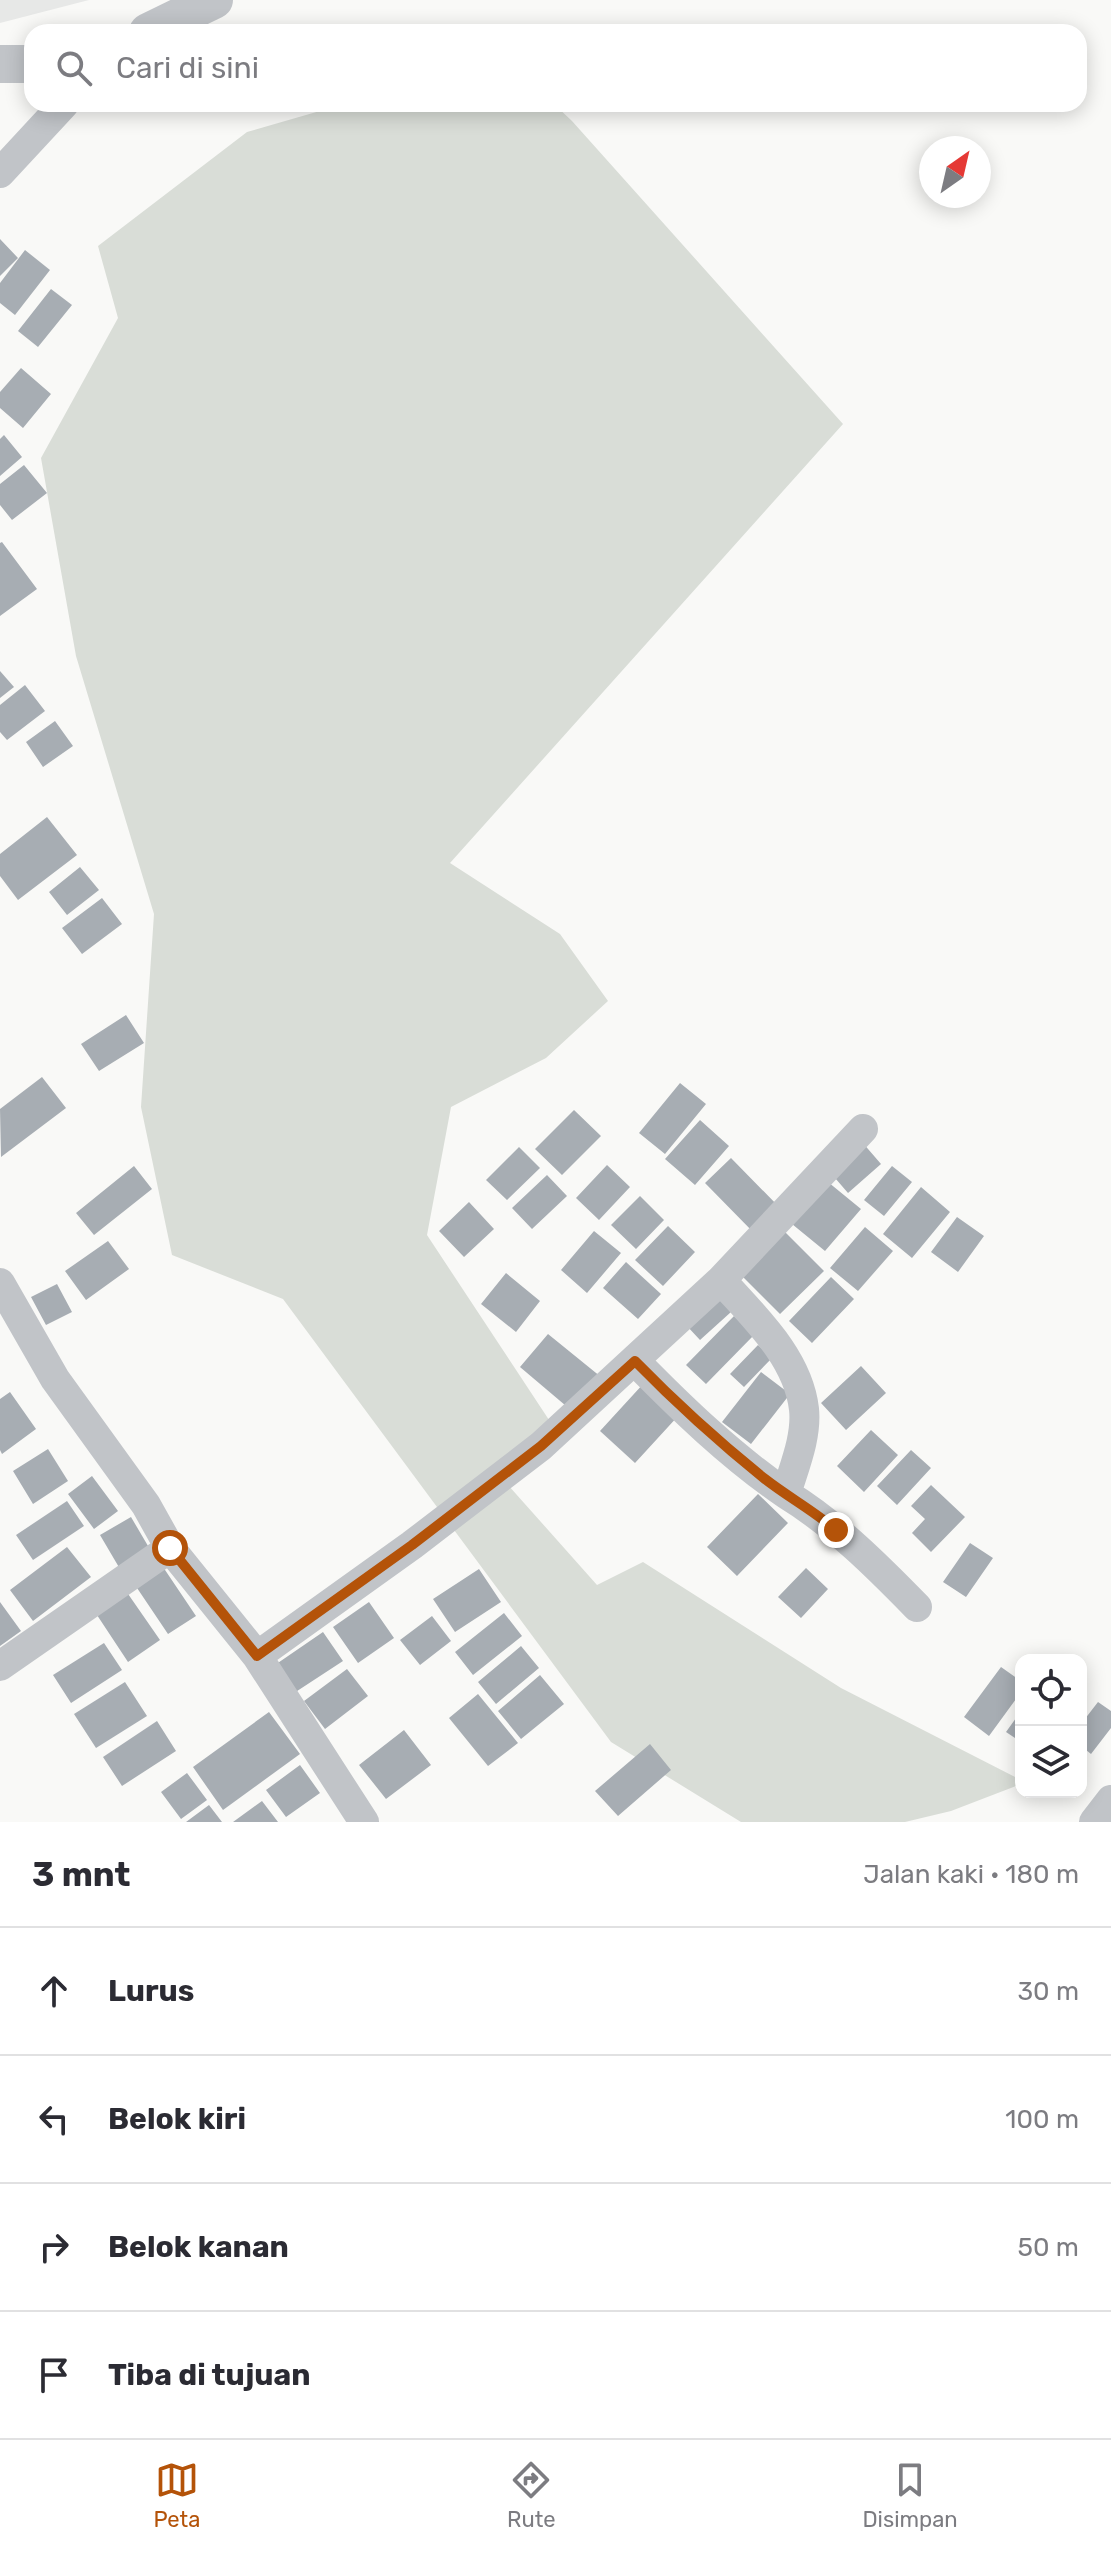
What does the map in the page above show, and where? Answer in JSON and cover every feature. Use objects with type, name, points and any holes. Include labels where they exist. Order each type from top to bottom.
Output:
[{"type":"street","points":[[164,24],[214,0]]},
{"type":"street","points":[[0,64],[24,64]]},
{"type":"street","points":[[0,173],[57,112]]},
{"type":"street","points":[[257,1656],[412,1545],[541,1446],[721,1280],[863,1129]]},
{"type":"street","points":[[721,1280],[769,1335],[793,1373],[804,1409],[802,1441],[786,1494]]},
{"type":"street","points":[[0,1283],[55,1379],[146,1505],[170,1548],[257,1656],[364,1822]]},
{"type":"street","points":[[635,1361],[699,1423],[768,1481],[836,1530],[917,1607]]},
{"type":"street","points":[[0,1666],[170,1548]]},
{"type":"street","points":[[1094,1822],[1111,1800]]},
{"type":"shaded area","points":[[0,0],[89,0],[0,23]]},
{"type":"shaded area","points":[[316,112],[562,112],[843,424],[450,863],[560,934],[608,1001],[546,1058],[451,1107],[427,1235],[553,1426],[501,1477],[597,1585],[643,1562],[841,1688],[1015,1777],[1015,1786],[951,1811],[905,1822],[741,1822],[611,1742],[283,1299],[172,1255],[141,1107],[154,914],[76,656],[41,458],[118,318],[98,246],[247,132]]},
{"type":"building","points":[[0,239],[18,258],[0,276]]},
{"type":"building","points":[[25,250],[50,270],[15,315],[0,303],[0,283]]},
{"type":"building","points":[[51,289],[72,305],[38,347],[18,331]]},
{"type":"building","points":[[21,368],[51,394],[23,428],[0,408],[0,392]]},
{"type":"building","points":[[4,435],[22,457],[0,476],[0,439]]},
{"type":"building","points":[[24,465],[47,493],[12,520],[0,505],[0,484]]},
{"type":"building","points":[[0,543],[37,589],[0,616]]},
{"type":"building","points":[[0,671],[14,687],[0,698]]},
{"type":"building","points":[[25,685],[45,711],[7,740],[0,732],[0,705]]},
{"type":"building","points":[[55,721],[73,746],[43,767],[26,742]]},
{"type":"building","points":[[47,817],[77,855],[18,900],[0,876],[0,854]]},
{"type":"building","points":[[80,867],[99,890],[67,915],[49,892]]},
{"type":"building","points":[[102,898],[122,924],[82,954],[62,928]]},
{"type":"building","points":[[126,1015],[144,1043],[99,1071],[81,1044]]},
{"type":"building","points":[[42,1077],[66,1108],[1,1157],[0,1109]]},
{"type":"building","points":[[680,1083],[706,1104],[665,1154],[639,1133]]},
{"type":"building","points":[[574,1110],[601,1136],[562,1175],[535,1149]]},
{"type":"building","points":[[700,1120],[729,1146],[695,1185],[665,1159]]},
{"type":"building","points":[[862,1142],[881,1164],[848,1193],[829,1171]]},
{"type":"building","points":[[519,1147],[540,1168],[507,1200],[486,1180]]},
{"type":"building","points":[[731,1158],[782,1210],[756,1235],[705,1183]]},
{"type":"building","points":[[607,1165],[630,1187],[599,1220],[576,1198]]},
{"type":"building","points":[[134,1166],[152,1189],[94,1235],[76,1213]]},
{"type":"building","points":[[892,1166],[912,1182],[884,1216],[864,1200]]},
{"type":"building","points":[[547,1175],[567,1196],[532,1229],[512,1208]]},
{"type":"building","points":[[828,1182],[861,1209],[825,1251],[792,1224]]},
{"type":"building","points":[[921,1187],[950,1212],[912,1258],[883,1234]]},
{"type":"building","points":[[640,1196],[664,1220],[636,1249],[611,1225]]},
{"type":"building","points":[[469,1202],[494,1229],[464,1257],[439,1231]]},
{"type":"building","points":[[957,1217],[984,1236],[958,1272],[931,1252]]},
{"type":"building","points":[[668,1226],[695,1252],[663,1286],[635,1260]]},
{"type":"building","points":[[865,1227],[893,1251],[858,1291],[830,1268]]},
{"type":"building","points":[[594,1231],[621,1253],[587,1293],[561,1270]]},
{"type":"building","points":[[785,1232],[824,1271],[780,1314],[741,1275]]},
{"type":"building","points":[[108,1241],[129,1269],[86,1300],[65,1271]]},
{"type":"building","points":[[626,1262],[661,1294],[638,1319],[603,1288]]},
{"type":"building","points":[[506,1273],[540,1301],[516,1332],[481,1304]]},
{"type":"building","points":[[831,1277],[854,1299],[812,1343],[789,1321]]},
{"type":"building","points":[[57,1284],[72,1312],[46,1325],[31,1297]]},
{"type":"building","points":[[718,1296],[731,1312],[700,1340],[686,1325]]},
{"type":"building","points":[[734,1316],[754,1335],[706,1384],[686,1365]]},
{"type":"building","points":[[548,1334],[601,1377],[572,1411],[520,1367]]},
{"type":"building","points":[[758,1345],[772,1358],[744,1387],[730,1374]]},
{"type":"building","points":[[861,1366],[886,1393],[846,1430],[821,1403]]},
{"type":"building","points":[[761,1372],[790,1394],[751,1444],[722,1422]]},
{"type":"building","points":[[644,1383],[679,1415],[635,1463],[600,1431]]},
{"type":"building","points":[[10,1392],[36,1429],[2,1454],[0,1399]]},
{"type":"building","points":[[871,1430],[898,1455],[864,1492],[837,1466]]},
{"type":"building","points":[[48,1449],[68,1481],[33,1504],[13,1471]]},
{"type":"building","points":[[911,1450],[931,1468],[897,1505],[877,1486]]},
{"type":"building","points":[[92,1476],[118,1511],[94,1529],[68,1494]]},
{"type":"building","points":[[931,1485],[965,1517],[931,1552],[912,1533],[925,1519],[911,1506]]},
{"type":"building","points":[[758,1494],[788,1523],[737,1576],[707,1547]]},
{"type":"building","points":[[67,1501],[84,1526],[33,1560],[16,1535]]},
{"type":"building","points":[[131,1517],[151,1551],[120,1569],[100,1535]]},
{"type":"building","points":[[970,1543],[993,1558],[966,1597],[943,1582]]},
{"type":"building","points":[[67,1547],[91,1577],[33,1621],[10,1590]]},
{"type":"building","points":[[161,1564],[196,1616],[168,1634],[133,1582]]},
{"type":"building","points":[[806,1568],[828,1589],[801,1618],[778,1597]]},
{"type":"building","points":[[479,1569],[501,1602],[455,1632],[433,1599]]},
{"type":"building","points":[[126,1591],[160,1640],[128,1662],[95,1612]]},
{"type":"building","points":[[0,1602],[21,1631],[0,1646]]},
{"type":"building","points":[[369,1602],[394,1638],[358,1663],[333,1627]]},
{"type":"building","points":[[504,1613],[522,1636],[473,1675],[455,1652]]},
{"type":"building","points":[[432,1616],[451,1641],[420,1665],[400,1640]]},
{"type":"building","points":[[323,1632],[343,1661],[291,1695],[272,1667]]},
{"type":"building","points":[[104,1643],[122,1670],[71,1703],[53,1675]]},
{"type":"building","points":[[521,1646],[539,1668],[496,1704],[478,1682]]},
{"type":"building","points":[[1001,1667],[1015,1677],[1015,1700],[989,1736],[964,1717]]},
{"type":"building","points":[[347,1669],[368,1696],[325,1729],[304,1701]]},
{"type":"building","points":[[540,1675],[564,1704],[521,1739],[498,1711]]},
{"type":"building","points":[[125,1682],[147,1716],[96,1748],[74,1714]]},
{"type":"building","points":[[478,1694],[518,1743],[488,1766],[449,1718]]},
{"type":"building","points":[[1098,1702],[1111,1711],[1111,1728],[1091,1754],[1087,1751],[1087,1716]]},
{"type":"building","points":[[269,1712],[300,1754],[223,1810],[193,1767]]},
{"type":"building","points":[[1015,1719],[1015,1738],[1006,1732]]},
{"type":"building","points":[[157,1721],[176,1751],[122,1786],[103,1757]]},
{"type":"building","points":[[404,1730],[431,1765],[386,1799],[359,1765]]},
{"type":"building","points":[[650,1744],[671,1770],[618,1816],[595,1791]]},
{"type":"building","points":[[300,1765],[320,1793],[286,1817],[266,1790]]},
{"type":"building","points":[[187,1773],[207,1800],[181,1819],[161,1792]]},
{"type":"building","points":[[262,1801],[278,1822],[233,1822]]},
{"type":"building","points":[[209,1805],[222,1822],[186,1822]]},
{"type":"route","points":[[170,1548],[257,1656],[412,1545],[541,1446],[635,1361],[699,1423],[768,1481],[836,1530]]}]
